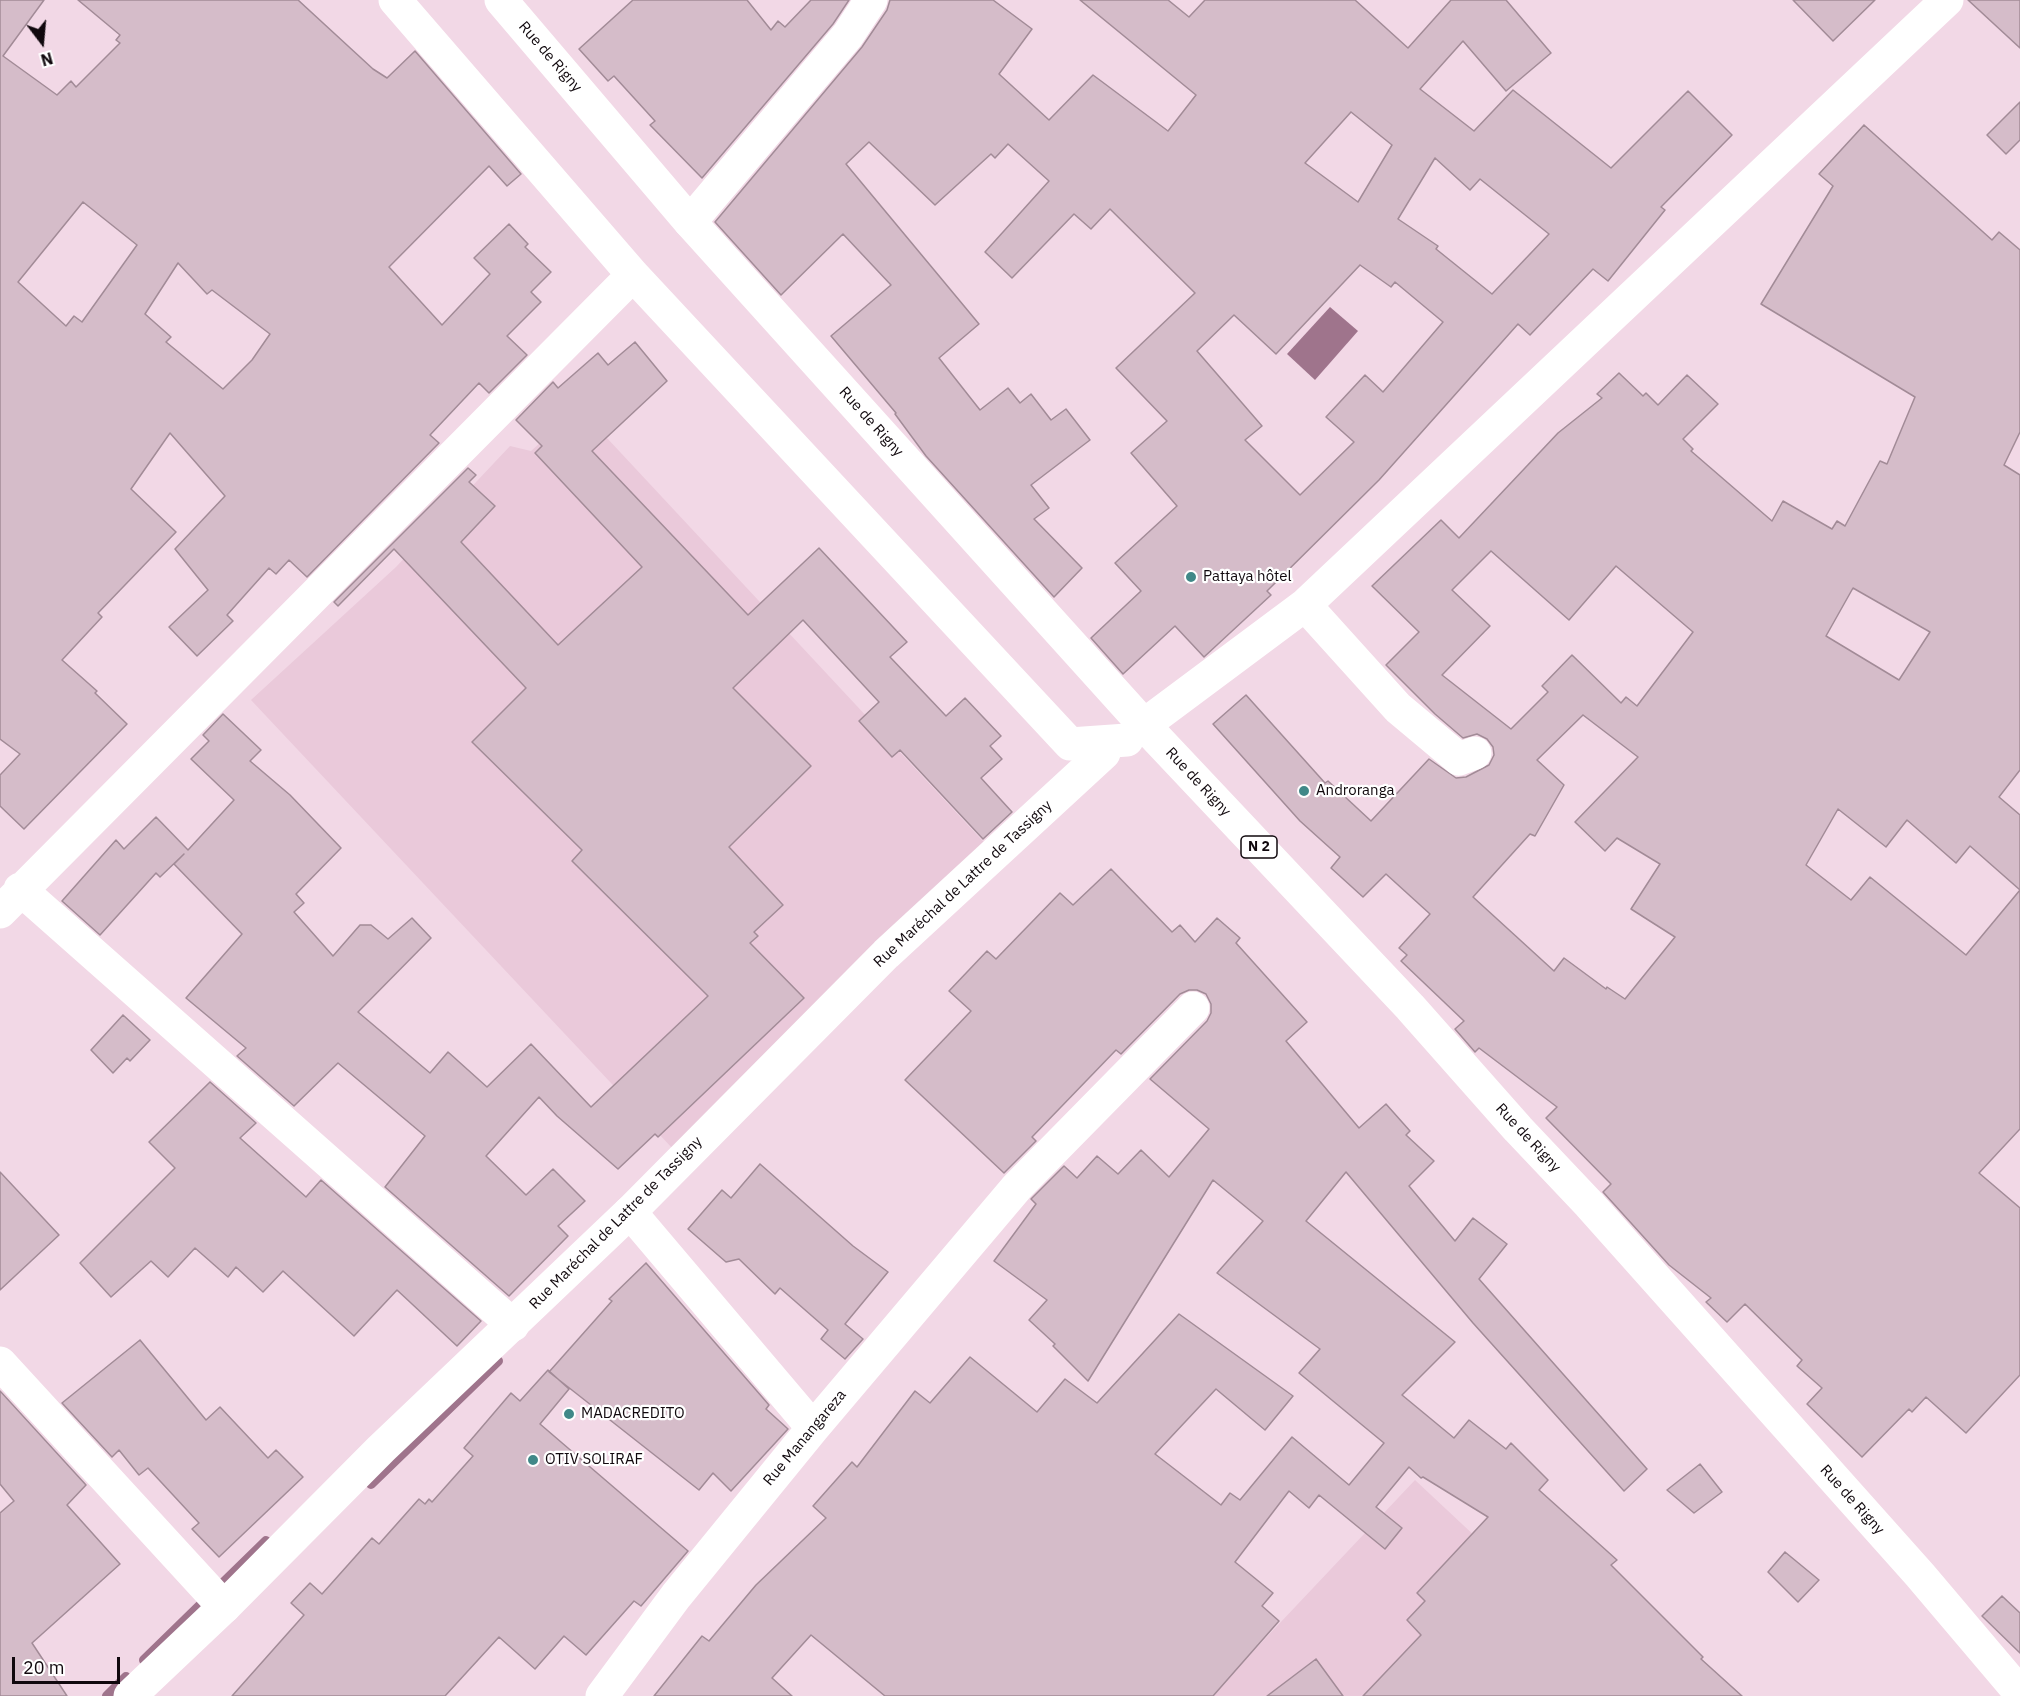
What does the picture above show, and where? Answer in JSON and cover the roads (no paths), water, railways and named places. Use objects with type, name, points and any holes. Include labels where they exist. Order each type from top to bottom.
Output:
[{"type":"street","points":[[395,0],[633,275],[1070,744],[1125,739]]},
{"type":"street","name":"Rue de Rigny","points":[[501,0],[1125,739],[1410,1007],[1920,1575],[2020,1693]]},
{"type":"street","points":[[690,222],[848,35],[871,0]]},
{"type":"street","name":"Rue Maréchal de Lattre de Tassigny","points":[[130,1696],[224,1607],[381,1449],[630,1212],[886,954],[1125,739],[1305,605],[1947,0]]},
{"type":"street","points":[[513,1325],[10,900],[633,275]]},
{"type":"street","points":[[1305,605],[1398,708],[1459,759],[1475,753]]},
{"type":"street","name":"Rue Manangareza","points":[[602,1696],[670,1604],[813,1428],[1017,1187],[1193,1008]]},
{"type":"street","points":[[630,1212],[813,1428]]},
{"type":"street","points":[[0,1363],[224,1607]]},
{"type":"waterway","points":[[371,1484],[498,1361]]},
{"type":"waterway","points":[[144,1660],[266,1541]]},
{"type":"waterway","points":[[107,1696],[126,1677]]},
{"type":"place","name":"Pattaya hôtel","points":[[1191,577]]},
{"type":"place","name":"Androranga","points":[[1304,791]]},
{"type":"place","name":"MADACREDITO","points":[[569,1414]]},
{"type":"place","name":"OTIV SOLIRAF","points":[[533,1460]]}]
